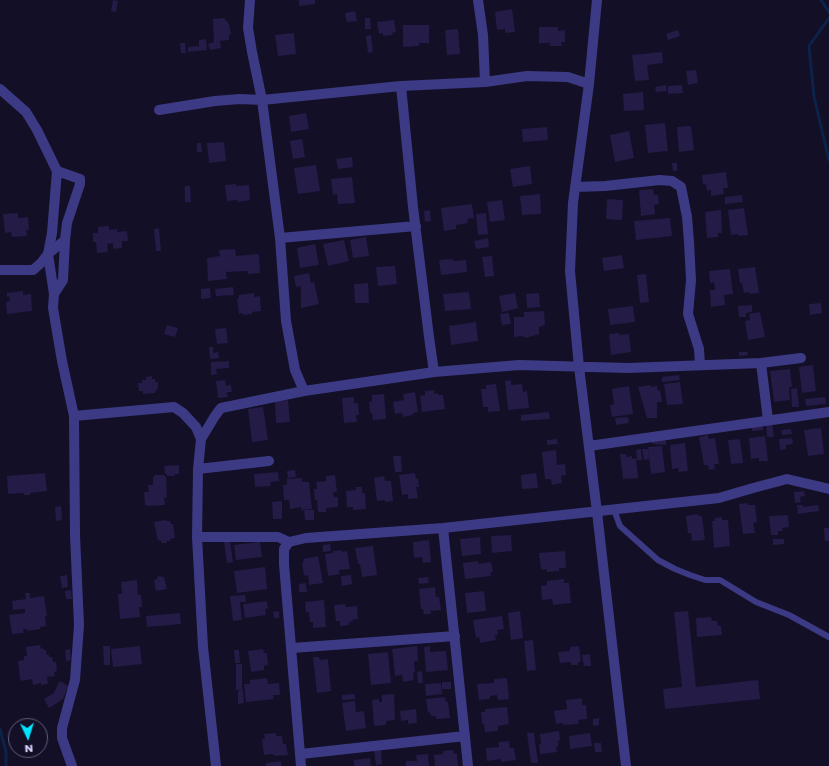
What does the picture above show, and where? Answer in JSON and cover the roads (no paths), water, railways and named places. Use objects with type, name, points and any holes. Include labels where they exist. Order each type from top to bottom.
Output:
[{"type":"street","points":[[250,0],[248,28],[262,100],[280,238],[286,321],[295,370],[304,391]]},
{"type":"street","points":[[478,0],[483,35],[485,82]]},
{"type":"street","points":[[597,0],[589,84],[573,203],[570,271],[579,367],[598,512],[626,766]]},
{"type":"street","points":[[158,110],[215,101],[240,99],[262,100],[401,86],[485,82],[527,76],[568,76],[589,84]]},
{"type":"street","points":[[401,86],[413,207],[434,372]]},
{"type":"street","points":[[0,89],[26,112],[37,130],[57,171],[52,233],[48,254],[54,294],[53,308],[62,361],[74,416],[75,535],[78,625],[75,680],[62,728],[62,738],[72,766]]},
{"type":"street","points":[[54,294],[63,280],[67,223],[79,190],[80,179],[57,171]]},
{"type":"street","points":[[575,187],[605,186],[660,180],[672,181],[681,187],[687,217],[691,280],[688,314],[699,349],[700,365]]},
{"type":"street","points":[[280,238],[416,226]]},
{"type":"street","points":[[0,270],[33,270],[48,254],[65,240]]},
{"type":"street","points":[[216,766],[203,647],[197,537],[198,469],[201,439],[215,416],[222,408],[304,391],[434,372],[519,365],[628,368],[761,363],[801,358]]},
{"type":"street","points":[[761,363],[768,420]]},
{"type":"street","points":[[74,416],[174,407],[196,427],[201,439]]},
{"type":"street","points":[[589,446],[829,412]]},
{"type":"street","points":[[198,469],[269,461]]},
{"type":"street","points":[[197,537],[278,537],[289,542],[306,538],[443,528],[719,498],[787,479],[829,489]]},
{"type":"street","points":[[443,528],[468,766]]},
{"type":"street","points":[[289,542],[284,549],[287,610],[292,648],[301,766]]},
{"type":"street","points":[[292,648],[454,636]]},
{"type":"street","points":[[300,754],[465,736]]},
{"type":"lane","points":[[614,510],[620,526],[658,560],[675,569],[705,580],[720,580],[756,602],[789,615],[829,637]]},
{"type":"waterway","points":[[821,0],[829,12]]},
{"type":"waterway","points":[[829,18],[809,46],[814,97],[829,160]]},
{"type":"waterway","points":[[0,729],[6,752],[6,766]]}]
